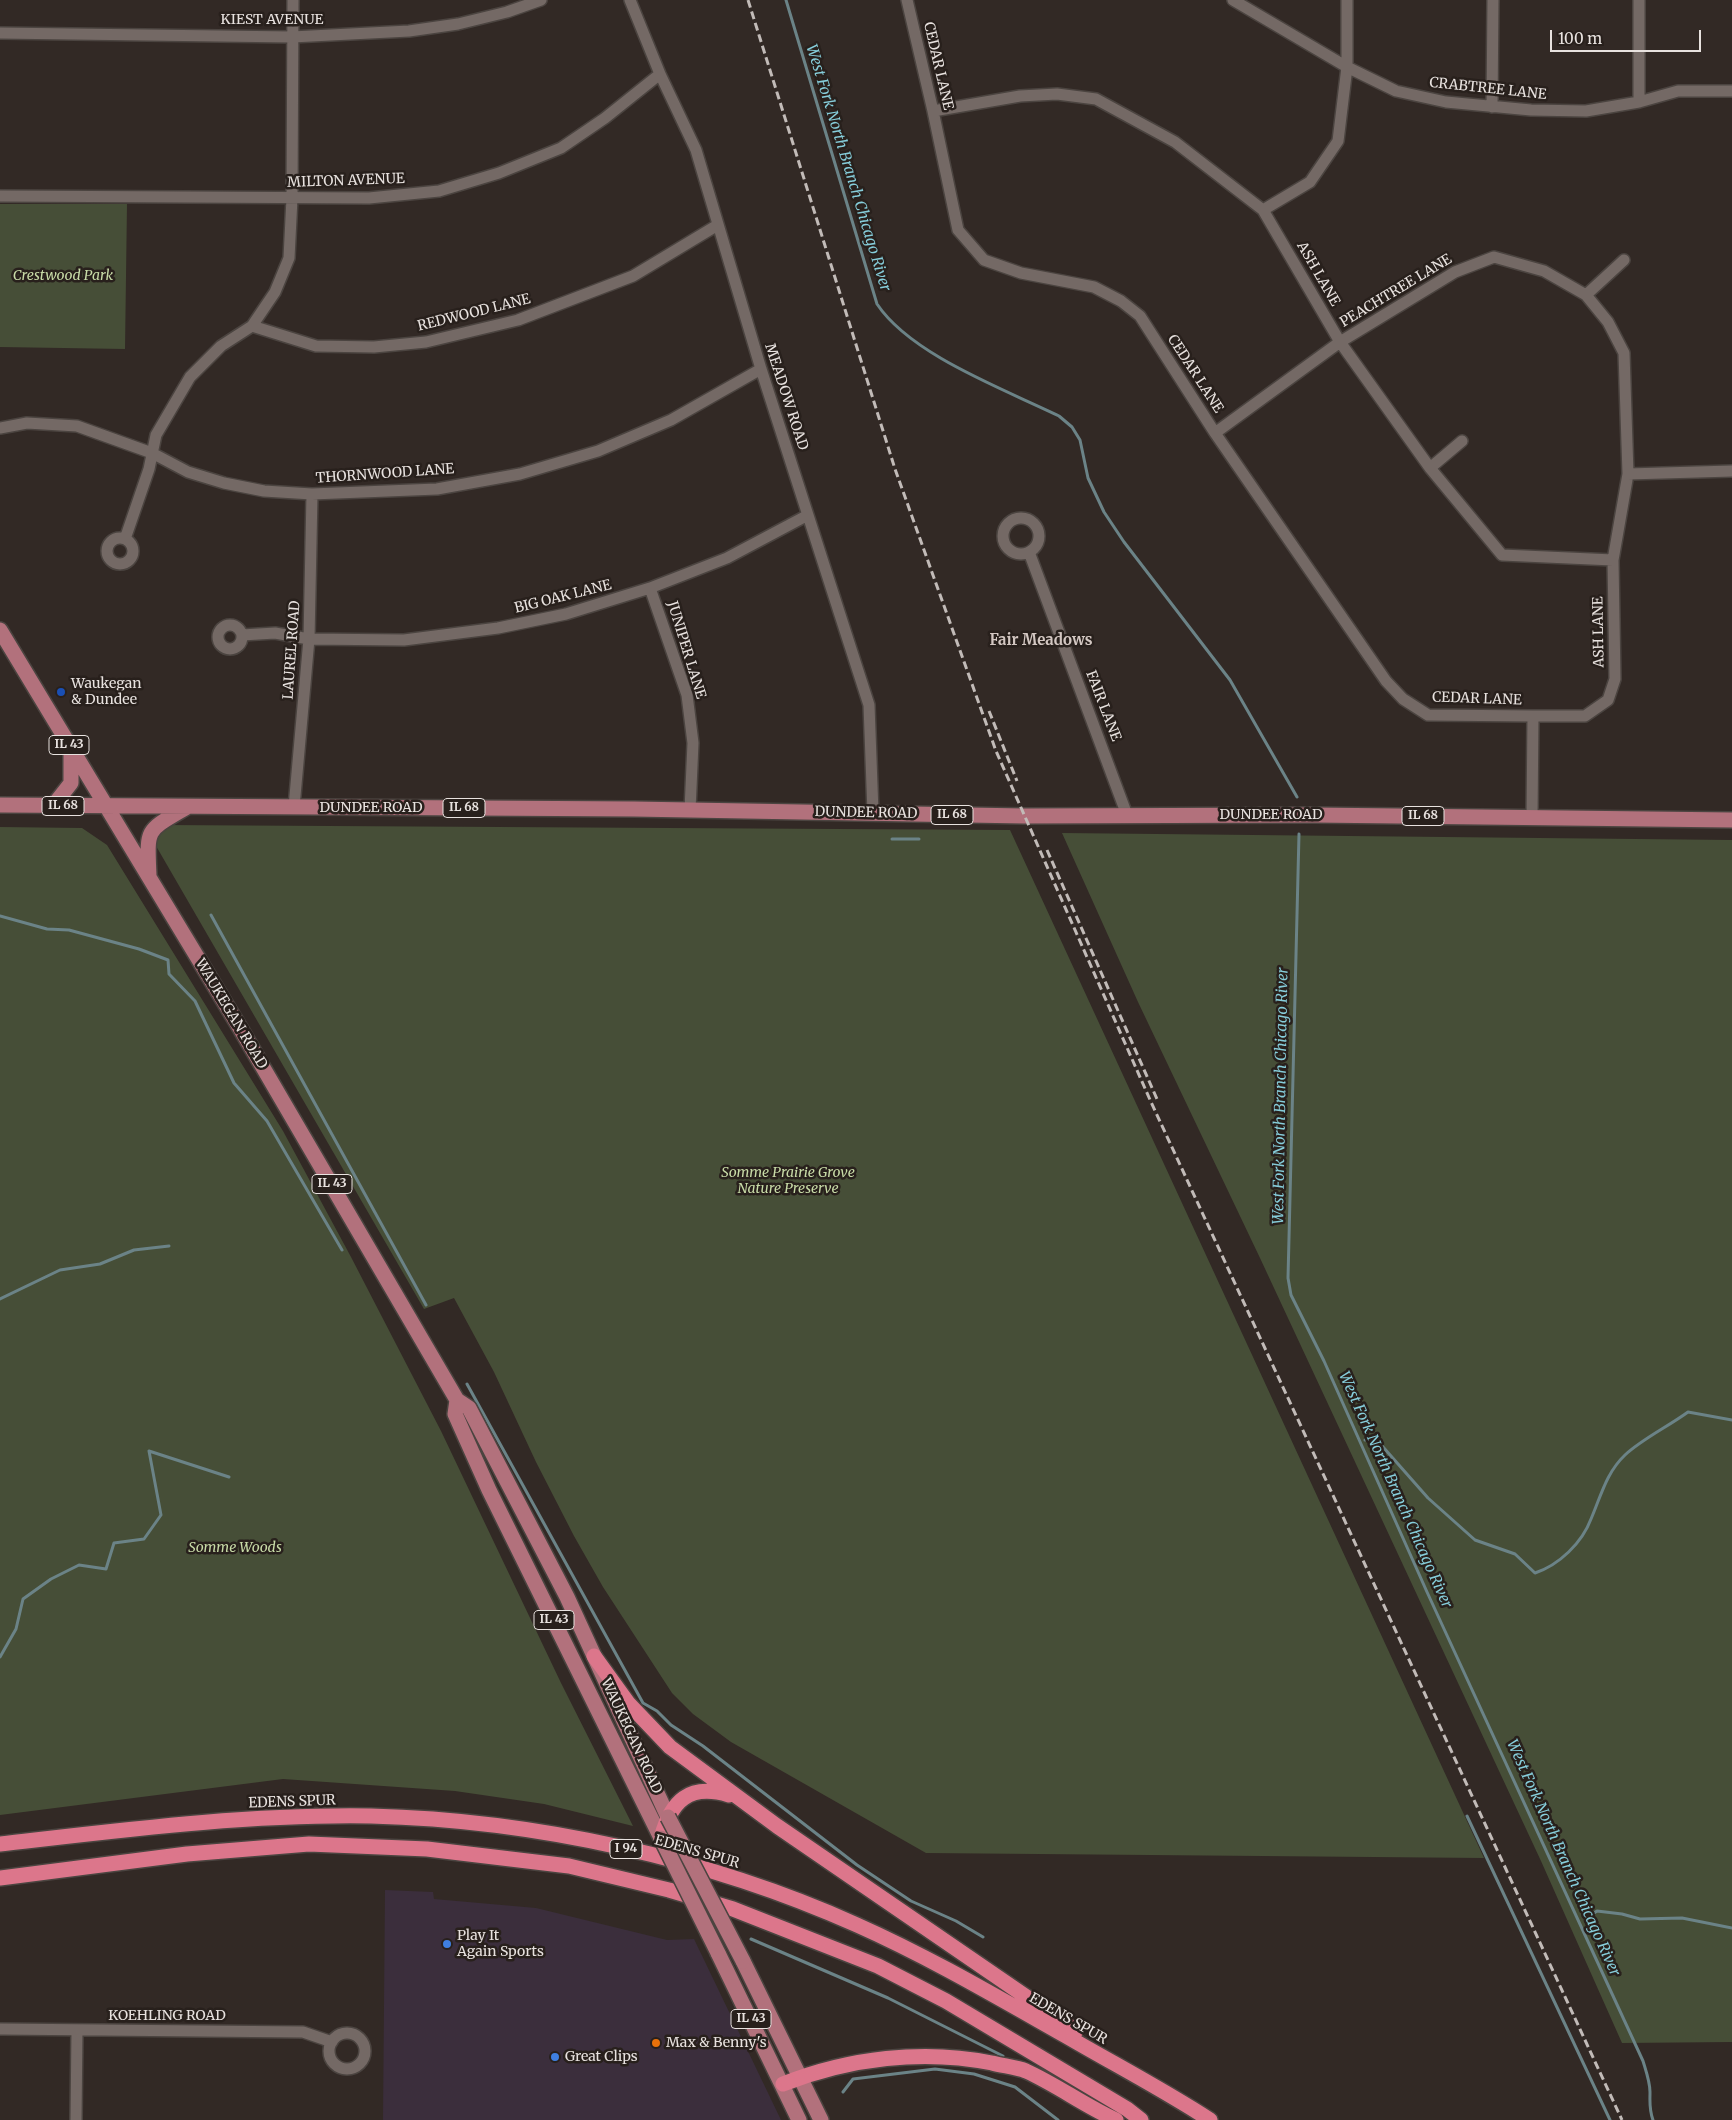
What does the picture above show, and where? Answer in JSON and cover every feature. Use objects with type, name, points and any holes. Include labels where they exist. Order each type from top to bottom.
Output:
[{"type":"highway","points":[[594,1656],[628,1703],[670,1747],[735,1797],[1004,1984],[1196,2110]]},
{"type":"highway","points":[[661,1838],[668,1818],[676,1804],[695,1792],[713,1790],[735,1797]]},
{"type":"highway","name":"EDENS SPUR","points":[[0,1844],[172,1824],[310,1816],[439,1820],[514,1828],[589,1841],[712,1872],[854,1923],[949,1969],[1196,2110],[1210,2120]]},
{"type":"highway","name":"I 94","points":[[0,1878],[186,1854],[310,1844],[427,1849],[569,1866],[669,1890],[733,1909],[878,1966],[946,2001],[1127,2109],[1141,2120]]},
{"type":"highway","points":[[783,2084],[846,2065],[895,2057],[960,2057],[1025,2070],[1093,2110],[1116,2120]]},
{"type":"main road","name":"WAUKEGAN ROAD","points":[[0,632],[107,806],[457,1400],[469,1408],[550,1563],[668,1818],[743,1961],[799,2078]]},
{"type":"main road","points":[[53,806],[71,783],[71,747]]},
{"type":"main road","name":"DUNDEE ROAD","points":[[0,806],[690,810],[1024,816],[1314,815],[1732,820]]},
{"type":"main road","points":[[149,877],[147,840],[153,827],[187,806]]},
{"type":"main road","name":"WAUKEGAN ROAD","points":[[457,1400],[455,1414],[489,1490],[783,2084]]},
{"type":"main road","name":"IL 43","points":[[799,2078],[821,2120]]},
{"type":"main road","name":"IL 43","points":[[783,2084],[800,2120]]},
{"type":"street","points":[[125,539],[149,469],[156,435],[190,377],[221,346],[252,326],[276,292],[290,258],[293,0]]},
{"type":"street","name":"KIEST AVENUE","points":[[0,33],[292,37],[409,31],[448,26],[507,12],[541,0]]},
{"type":"street","name":"MEADOW ROAD","points":[[630,0],[660,74],[696,150],[716,226],[869,706],[872,813]]},
{"type":"street","name":"CEDAR LANE","points":[[907,0],[958,230],[984,260],[1021,274],[1094,287],[1121,301],[1140,316],[1215,433],[1386,681],[1403,699],[1428,715],[1533,716]]},
{"type":"street","name":"CRABTREE LANE","points":[[1234,0],[1347,67],[1396,91],[1446,102],[1531,110],[1586,111],[1639,102],[1678,91],[1732,91]]},
{"type":"street","points":[[1262,210],[1310,182],[1338,141],[1347,67],[1347,0]]},
{"type":"street","points":[[1492,107],[1493,0]]},
{"type":"street","points":[[1639,0],[1639,102]]},
{"type":"street","name":"MILTON AVENUE","points":[[0,196],[369,198],[438,191],[499,173],[561,148],[605,118],[660,74]]},
{"type":"street","name":"ASH LANE","points":[[933,111],[1020,96],[1057,94],[1096,99],[1175,142],[1262,210],[1340,342],[1430,468],[1502,555],[1613,560]]},
{"type":"street","name":"REDWOOD LANE","points":[[252,326],[316,346],[374,347],[426,342],[518,320],[633,276],[716,226]]},
{"type":"street","name":"PEACHTREE LANE","points":[[1215,433],[1340,342],[1455,272],[1494,257],[1544,271],[1586,295],[1608,322],[1624,353],[1628,474]]},
{"type":"street","points":[[1586,295],[1624,260]]},
{"type":"street","name":"THORNWOOD LANE","points":[[0,428],[27,423],[77,426],[152,453],[188,472],[224,483],[264,491],[312,494],[437,489],[520,474],[598,451],[671,420],[761,369]]},
{"type":"street","points":[[1430,468],[1462,441]]},
{"type":"street","points":[[1628,474],[1732,471]]},
{"type":"street","name":"ASH LANE","points":[[1533,716],[1585,716],[1608,700],[1615,679],[1613,560],[1628,474]]},
{"type":"street","name":"LAUREL ROAD","points":[[294,807],[310,638],[312,494]]},
{"type":"street","name":"BIG OAK LANE","points":[[242,635],[276,633],[310,638],[404,640],[498,628],[566,614],[650,588],[727,558],[808,515]]},
{"type":"street","name":"FAIR LANE","points":[[1029,552],[1127,815]]},
{"type":"street","name":"JUNIPER LANE","points":[[650,588],[687,695],[693,743],[690,810]]},
{"type":"street","points":[[1532,817],[1533,716]]},
{"type":"street","name":"KOEHLING ROAD","points":[[0,2029],[303,2032],[332,2042]]},
{"type":"street","points":[[76,2120],[77,2030]]},
{"type":"shaded area","points":[[385,1890],[433,1892],[434,1899],[536,1908],[667,1940],[694,1939],[781,2120],[383,2120]]},
{"type":"green space","name":"Crestwood Park","points":[[0,204],[127,204],[125,349],[0,347]]},
{"type":"green space","name":"Somme Prairie Grove Nature Preserve","points":[[162,825],[1010,830],[1484,1858],[926,1853],[731,1742],[693,1714],[672,1693],[603,1587],[574,1536],[536,1462],[494,1372],[454,1298],[424,1309],[152,839]]},
{"type":"green space","name":"Somme Woods","points":[[0,827],[82,828],[107,845],[283,1131],[351,1257],[441,1431],[561,1683],[633,1826],[544,1804],[455,1791],[283,1779],[0,1815]]},
{"type":"green space","points":[[1062,833],[1732,840],[1732,2042],[1622,2043],[1541,1861],[1260,1258],[1138,1002]]},
{"type":"waterway","name":"West Fork North Branch Chicago River","points":[[786,0],[877,304],[892,322],[935,355],[986,382],[1059,416],[1072,427],[1080,440],[1088,478],[1104,512],[1124,542],[1230,680],[1297,797]]},
{"type":"waterway","name":"West Fork North Branch Chicago River","points":[[1299,834],[1288,1278],[1291,1295],[1324,1361],[1427,1592],[1643,2061],[1648,2076],[1650,2109],[1653,2120]]},
{"type":"waterway","points":[[892,839],[919,839]]},
{"type":"waterway","points":[[211,915],[426,1305]]},
{"type":"waterway","points":[[0,916],[47,929],[69,930],[139,949],[168,960],[169,974],[195,1001],[234,1083],[267,1121],[342,1250]]},
{"type":"waterway","points":[[0,1299],[60,1270],[100,1264],[134,1250],[169,1246]]},
{"type":"waterway","points":[[467,1384],[643,1703],[657,1711],[671,1725],[703,1746],[857,1865],[911,1901],[956,1921],[983,1937]]},
{"type":"waterway","points":[[1365,1440],[1376,1439],[1428,1498],[1475,1540],[1515,1554],[1535,1573],[1553,1565],[1576,1545],[1587,1528],[1613,1469],[1632,1449],[1688,1412],[1732,1420]]},
{"type":"waterway","points":[[0,1657],[16,1629],[23,1599],[51,1579],[79,1565],[106,1569],[114,1543],[144,1539],[161,1515],[149,1451],[229,1477]]},
{"type":"waterway","points":[[1467,1816],[1610,2120]]},
{"type":"waterway","points":[[1588,1917],[1597,1911],[1622,1914],[1640,1919],[1682,1918],[1732,1928]]},
{"type":"waterway","points":[[751,1939],[888,1998],[1003,2056]]},
{"type":"waterway","points":[[843,2092],[853,2079],[935,2069],[974,2074],[1015,2087],[1058,2120]]},
{"type":"railway","points":[[748,0],[895,469],[996,751],[1151,1102],[1622,2120]]},
{"type":"railway","points":[[989,711],[1017,781]]},
{"type":"railway","points":[[1047,850],[1157,1099]]},
{"type":"place","name":"Waukegan & Dundee","points":[[61,692]]},
{"type":"place","name":"Play It Again Sports","points":[[447,1944]]},
{"type":"place","name":"Max & Benny's","points":[[656,2043]]},
{"type":"place","name":"Great Clips","points":[[555,2057]]},
{"type":"district","name":"Fair Meadows","points":[[1041,641]]}]
